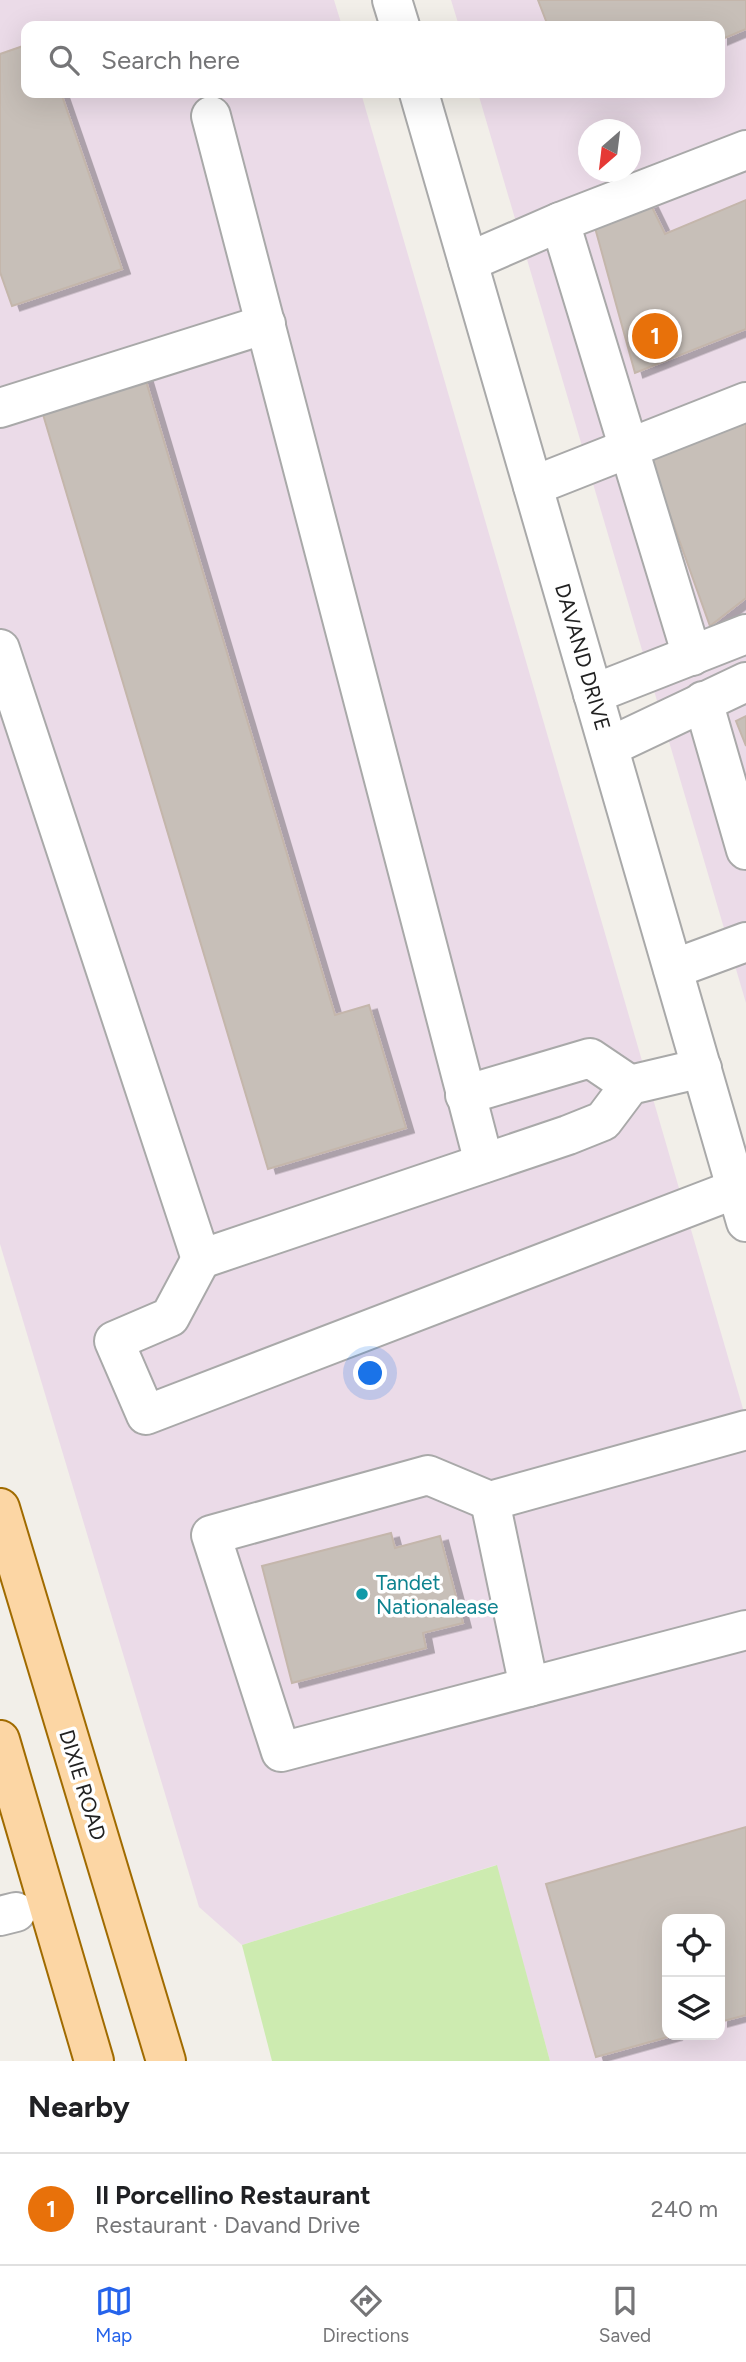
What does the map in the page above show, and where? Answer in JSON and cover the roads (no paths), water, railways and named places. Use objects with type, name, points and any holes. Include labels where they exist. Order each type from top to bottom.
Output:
[{"type":"main road","name":"DIXIE ROAD","points":[[0,1508],[166,2061]]},
{"type":"main road","points":[[0,1740],[94,2061]]},
{"type":"street","points":[[392,0],[398,21]]},
{"type":"street","name":"DAVAND DRIVE","points":[[420,98],[702,1068],[743,1198]]},
{"type":"street","points":[[211,116],[484,1163]]},
{"type":"street","points":[[468,262],[560,222],[746,150]]},
{"type":"street","points":[[560,222],[692,656]]},
{"type":"street","points":[[0,408],[266,324]]},
{"type":"street","points":[[533,486],[631,450],[746,402]]},
{"type":"street","points":[[593,694],[746,634]]},
{"type":"street","points":[[0,649],[201,1259]]},
{"type":"street","points":[[609,747],[746,682]]},
{"type":"street","points":[[703,701],[746,850]]},
{"type":"street","points":[[673,969],[746,942]]},
{"type":"street","points":[[465,1095],[590,1058],[630,1085]]},
{"type":"street","points":[[702,1068],[630,1085],[603,1121],[201,1259],[170,1317],[114,1342],[146,1415],[743,1198]]},
{"type":"street","points":[[746,1430],[490,1501],[428,1475],[211,1535],[281,1752],[746,1630]]},
{"type":"street","points":[[490,1501],[529,1687]]},
{"type":"place","name":"Il Porcellino Restaurant","points":[[655,336]]},
{"type":"place","name":"Tandet Nationalease","points":[[362,1594]]}]
